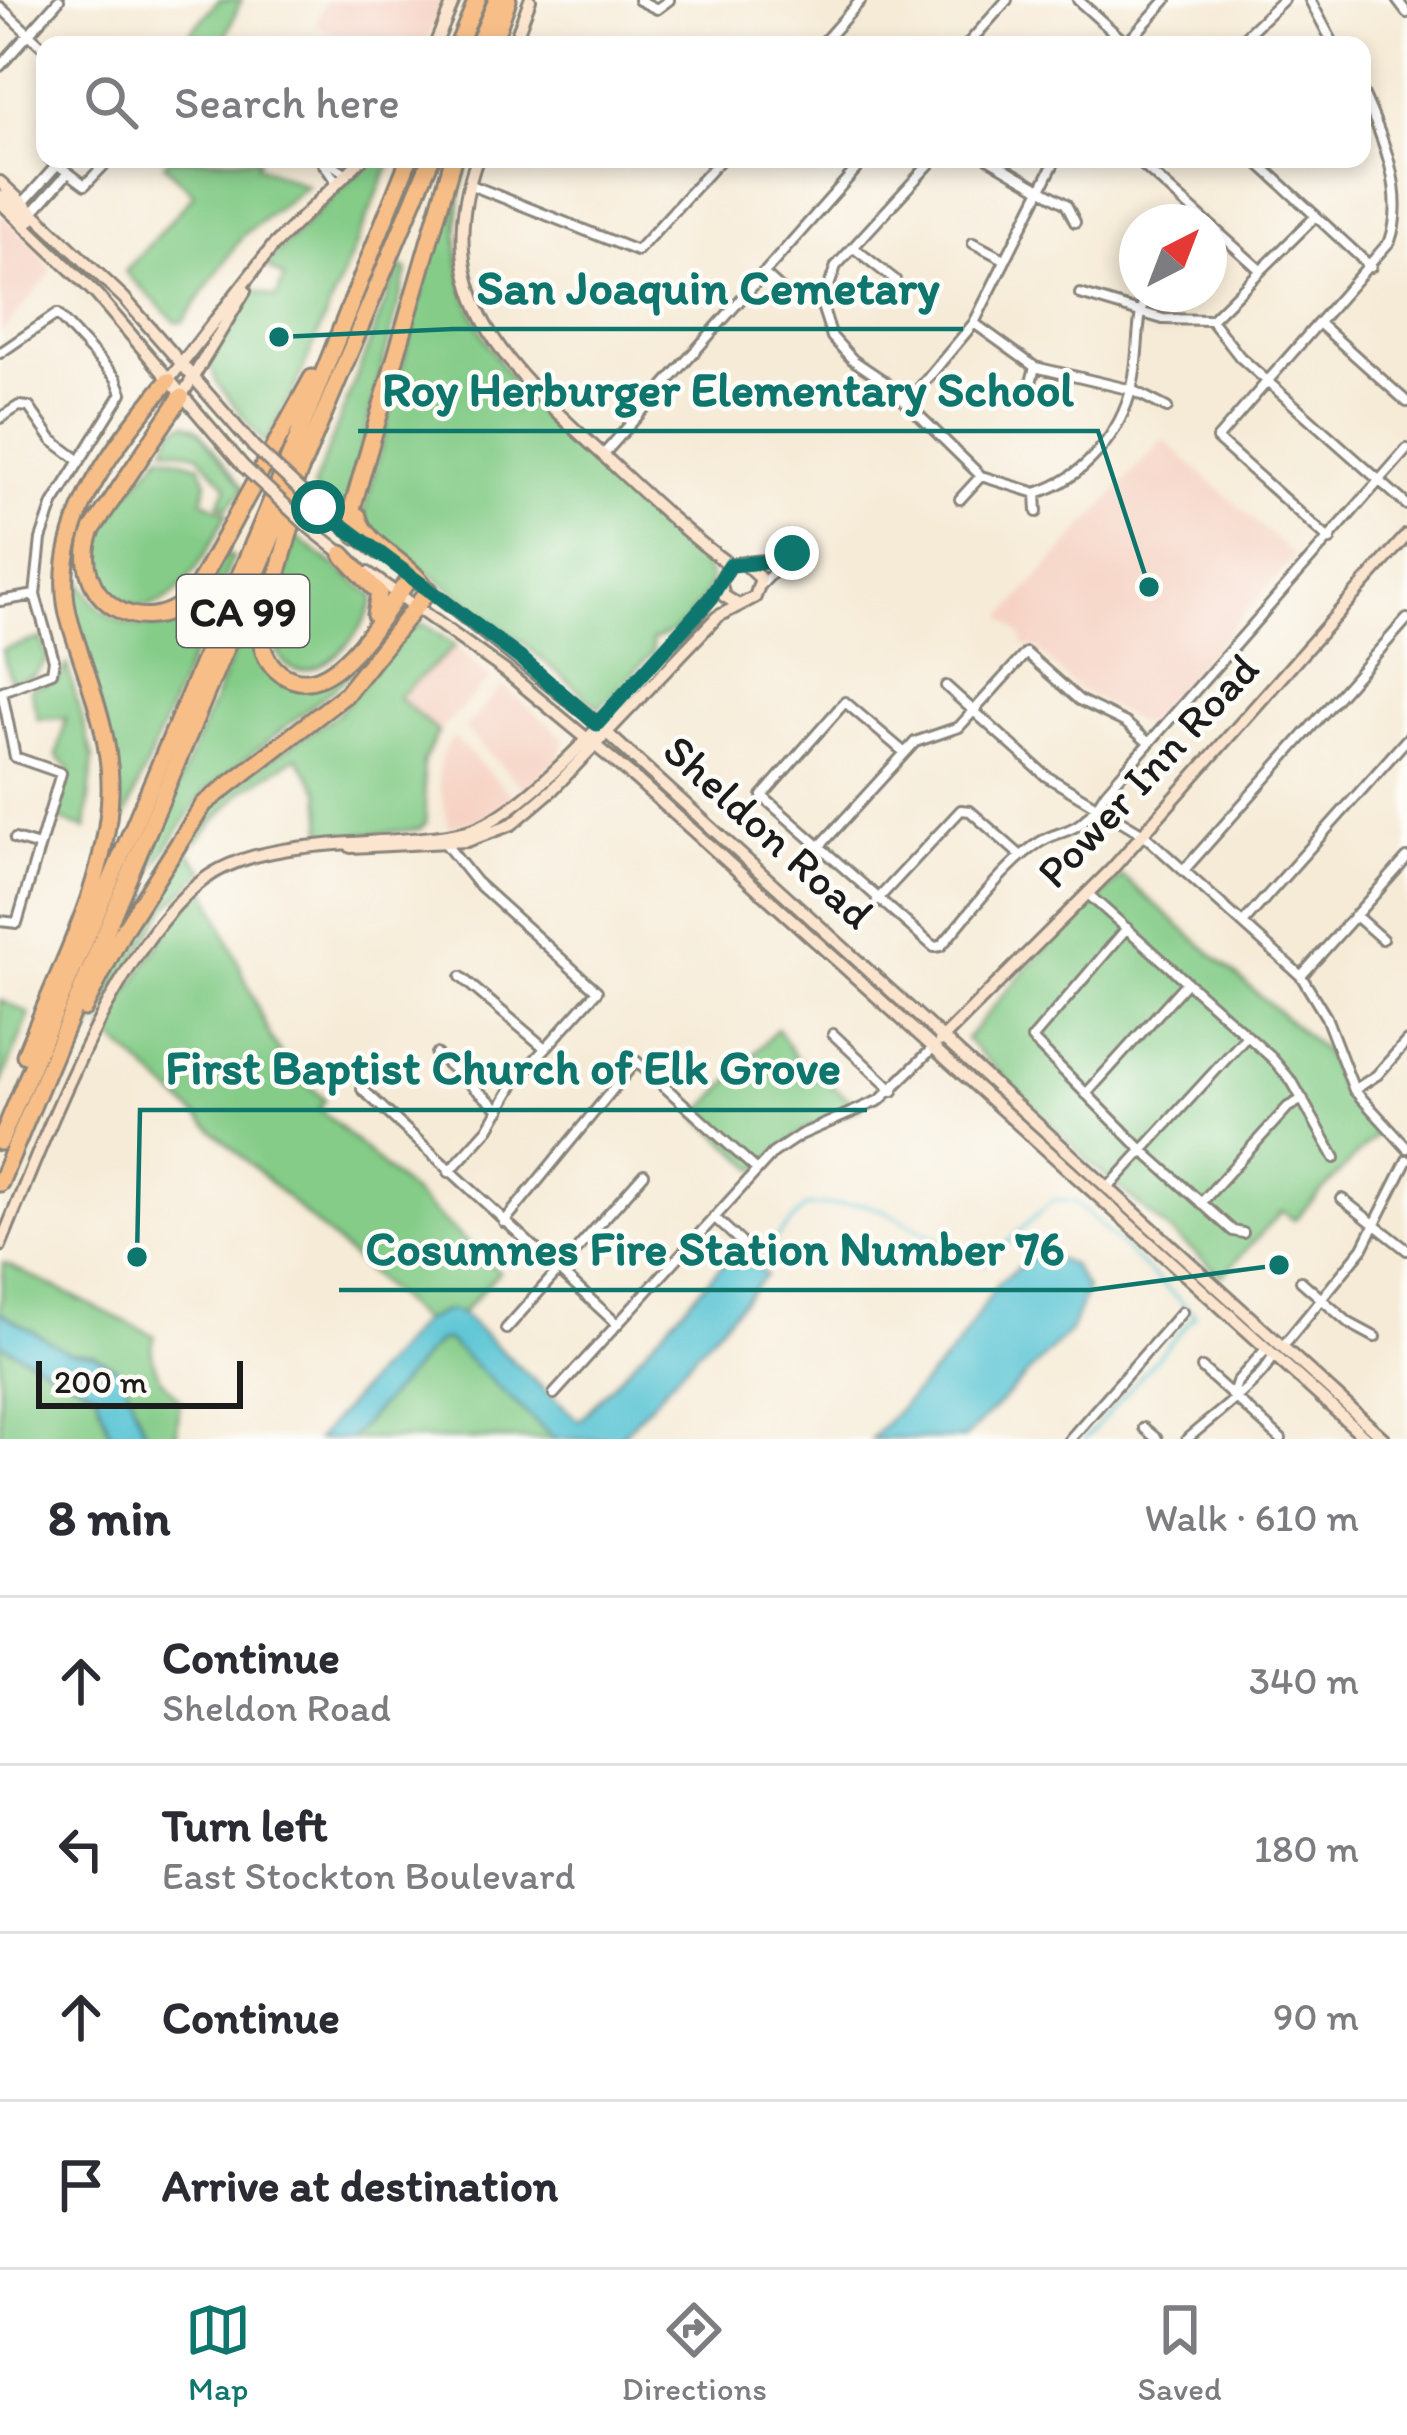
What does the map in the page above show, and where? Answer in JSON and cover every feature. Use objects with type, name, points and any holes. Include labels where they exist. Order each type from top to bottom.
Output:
[{"type":"highway","points":[[462,36],[477,0]]},
{"type":"highway","points":[[482,36],[497,0]]},
{"type":"highway","points":[[496,36],[508,0]]},
{"type":"highway","name":"CA 99","points":[[0,1142],[287,464],[405,168]]},
{"type":"highway","name":"CA 99","points":[[0,1183],[426,168]]},
{"type":"highway","points":[[356,536],[349,519],[450,168]]},
{"type":"highway","points":[[181,397],[92,530],[85,551],[95,591],[110,607],[142,619],[165,616],[194,592],[303,390],[324,362]]},
{"type":"highway","points":[[0,1126],[99,860],[108,817],[107,749],[64,598],[67,542],[94,487],[168,382]]},
{"type":"highway","points":[[318,432],[261,642],[276,669],[304,682],[335,672],[396,594],[421,584]]},
{"type":"highway","points":[[50,1060],[65,1045],[123,932],[204,803],[345,695],[414,606],[421,584],[410,565],[361,526],[358,492]]},
{"type":"highway","points":[[342,554],[379,593],[370,629]]},
{"type":"main road","points":[[439,36],[454,0]]},
{"type":"main road","points":[[516,36],[530,0]]},
{"type":"main road","points":[[168,382],[254,272],[353,168]]},
{"type":"main road","points":[[474,168],[464,256],[484,327],[519,377],[602,455],[702,545],[758,573],[761,585],[755,597],[737,604],[602,728]]},
{"type":"main road","name":"Sheldon Road","points":[[0,182],[94,270],[254,447],[318,507],[602,728],[1249,1317],[1305,1383],[1367,1439]]},
{"type":"main road","points":[[0,199],[77,262],[94,270]]},
{"type":"main road","name":"Sheldon Road","points":[[0,199],[92,290],[243,466],[310,528],[591,741],[1274,1350],[1384,1439]]},
{"type":"main road","points":[[181,397],[254,272]]},
{"type":"main road","name":"Power Inn Road","points":[[933,1048],[1143,833],[1407,535]]},
{"type":"main road","points":[[702,545],[720,584],[737,604]]},
{"type":"main road","points":[[0,1246],[88,1043],[182,899],[240,860],[442,839],[512,824],[591,741],[737,564]]},
{"type":"main road","points":[[643,694],[682,643],[681,632]]},
{"type":"street","points":[[0,66],[59,0]]},
{"type":"street","points":[[639,0],[657,9],[669,0]]},
{"type":"street","points":[[829,36],[861,0]]},
{"type":"street","points":[[975,36],[1007,0]]},
{"type":"street","points":[[1078,0],[1118,36]]},
{"type":"street","points":[[1134,36],[1166,0]]},
{"type":"street","points":[[1245,36],[1283,0]]},
{"type":"street","points":[[1310,0],[1329,36]]},
{"type":"street","points":[[1397,0],[1407,13]]},
{"type":"street","points":[[0,7],[36,40]]},
{"type":"street","points":[[1330,540],[1217,440],[1390,241],[1395,202],[1371,111]]},
{"type":"street","points":[[28,208],[47,168]]},
{"type":"street","points":[[58,168],[85,185],[101,168]]},
{"type":"street","points":[[328,168],[337,183]]},
{"type":"street","points":[[337,168],[347,174]]},
{"type":"street","points":[[469,184],[637,251],[713,168]]},
{"type":"street","points":[[602,455],[857,168]]},
{"type":"street","points":[[926,168],[836,266],[822,306],[832,337],[853,360],[907,404],[981,476],[1036,493],[1076,474],[1116,427],[1132,390],[1140,312]]},
{"type":"street","points":[[1004,168],[1066,204],[1076,222]]},
{"type":"street","points":[[907,404],[974,323],[1002,258],[1051,168]]},
{"type":"street","points":[[1146,168],[1187,204]]},
{"type":"street","points":[[1263,168],[1371,267]]},
{"type":"street","points":[[28,208],[65,175]]},
{"type":"street","points":[[43,180],[53,189]]},
{"type":"street","points":[[1147,312],[1188,323],[1211,320],[1258,268],[1290,245],[1315,217]]},
{"type":"street","points":[[1227,240],[1258,268]]},
{"type":"street","points":[[973,243],[1002,258]]},
{"type":"street","points":[[854,248],[895,280]]},
{"type":"street","points":[[763,273],[787,295],[822,306]]},
{"type":"street","points":[[1080,294],[1119,304]]},
{"type":"street","points":[[0,353],[57,314],[116,378],[121,401],[46,523],[35,595],[54,660],[52,671],[1,692],[15,757],[61,772],[16,922],[0,921]]},
{"type":"street","points":[[1211,320],[1220,336],[1268,382],[1407,505]]},
{"type":"street","points":[[974,323],[1035,367],[1132,390],[1167,408]]},
{"type":"street","points":[[1321,325],[1407,403]]},
{"type":"street","points":[[1027,398],[1035,367]]},
{"type":"street","points":[[0,418],[19,406],[29,407],[52,440],[80,461]]},
{"type":"street","points":[[904,753],[845,701],[762,796],[877,900],[934,947],[941,946],[1021,856],[1039,842],[1075,832],[1407,448]]},
{"type":"street","points":[[960,499],[981,476]]},
{"type":"street","points":[[1036,493],[1037,512]]},
{"type":"street","points":[[737,564],[788,555],[761,585]]},
{"type":"street","points":[[0,601],[35,595]]},
{"type":"street","points":[[1185,869],[1407,620]]},
{"type":"street","points":[[820,847],[915,742],[951,734],[1026,653],[1079,700],[1126,723],[1149,743]]},
{"type":"street","points":[[946,686],[1046,776],[1143,833],[1301,976],[1326,1017],[1354,1090],[1407,1148]]},
{"type":"street","points":[[1243,923],[1407,739]]},
{"type":"street","points":[[877,900],[961,810],[970,811],[1021,856]]},
{"type":"street","points":[[15,839],[39,846]]},
{"type":"street","points":[[442,839],[476,882],[596,991],[545,1048],[449,1172]]},
{"type":"street","points":[[1301,976],[1407,859]]},
{"type":"street","points":[[1087,893],[1247,1036],[1303,1099],[1335,1159]]},
{"type":"street","points":[[1356,916],[1382,939]]},
{"type":"street","points":[[1127,928],[1032,1039],[1142,1150],[1233,1231],[1243,1233]]},
{"type":"street","points":[[461,976],[545,1048]]},
{"type":"street","points":[[1086,1094],[1187,982]]},
{"type":"street","points":[[833,1034],[893,1091]]},
{"type":"street","points":[[1107,1190],[1247,1036]]},
{"type":"street","points":[[1354,1090],[1377,1075],[1407,1041]]},
{"type":"street","points":[[554,1394],[757,1170],[800,1135],[866,1109],[893,1091],[933,1048]]},
{"type":"street","points":[[436,1054],[500,1110]]},
{"type":"street","points":[[505,1222],[636,1061],[757,1170]]},
{"type":"street","points":[[362,1089],[617,1324]]},
{"type":"street","points":[[1201,1203],[1288,1107],[1303,1099]]},
{"type":"street","points":[[1187,1439],[1233,1396],[1237,1382],[1323,1300],[1376,1225],[1407,1160]]},
{"type":"street","points":[[506,1329],[644,1174]]},
{"type":"street","points":[[1342,1199],[1407,1250]]},
{"type":"street","points":[[713,1217],[743,1244]]},
{"type":"street","points":[[1301,1281],[1375,1337]]},
{"type":"street","points":[[1070,1439],[1182,1312]]},
{"type":"street","points":[[1202,1368],[1280,1439]]},
{"type":"street","points":[[1144,1428],[1156,1439]]},
{"type":"shaded area","points":[[326,0],[444,0],[429,36],[341,36],[315,25]]},
{"type":"shaded area","points":[[0,214],[37,247],[52,272],[0,334]]},
{"type":"shaded area","points":[[1163,439],[1295,557],[1145,726],[1076,688],[1037,649],[1023,645],[1022,636],[1003,617]]},
{"type":"shaded area","points":[[455,646],[490,679],[438,732],[398,697]]},
{"type":"shaded area","points":[[503,686],[565,739],[559,759],[525,791],[465,728]]},
{"type":"shaded area","points":[[453,737],[515,799],[484,819],[449,828],[438,777],[442,755]]},
{"type":"green space","points":[[219,0],[241,0],[226,36],[187,36]]},
{"type":"green space","points":[[167,168],[262,168],[307,186],[243,235],[183,322],[176,322],[125,272],[194,194]]},
{"type":"green space","points":[[362,168],[388,168],[296,386],[265,444],[216,382],[210,362],[253,290],[276,298],[284,278],[267,266]]},
{"type":"green space","points":[[454,168],[468,168],[458,225],[464,284],[484,337],[517,386],[558,431],[698,554],[711,578],[689,616],[652,641],[653,652],[599,708],[522,642],[369,529],[364,512]]},
{"type":"green space","points":[[399,267],[407,270],[344,516],[313,488]]},
{"type":"green space","points":[[186,423],[198,429],[244,489],[227,508],[219,504],[227,486],[198,454],[165,447],[173,429]]},
{"type":"green space","points":[[161,454],[200,465],[207,481],[202,500],[227,513],[180,588],[145,607],[126,603],[105,587],[98,550],[123,499]]},
{"type":"green space","points":[[295,536],[374,596],[346,646],[314,668],[298,670],[285,663],[269,627]]},
{"type":"green space","points":[[225,554],[233,557],[120,829],[111,826],[114,802],[84,637],[73,617],[69,561],[75,560],[80,579],[102,610],[117,620],[152,626],[188,610],[205,591]]},
{"type":"green space","points":[[424,624],[455,646],[398,697],[438,732],[423,762],[426,823],[420,829],[324,838],[320,791],[297,757],[242,791],[187,851],[205,871],[167,907],[57,1084],[169,865],[203,815],[248,775],[339,713],[407,630]]},
{"type":"green space","points":[[244,628],[253,632],[258,656],[280,679],[314,687],[349,666],[355,671],[204,792],[152,870],[144,867]]},
{"type":"green space","points":[[41,638],[48,659],[34,675],[11,683],[2,650]]},
{"type":"green space","points":[[67,665],[93,758],[86,829],[54,818],[70,770],[57,756],[66,718],[38,719],[30,688],[58,680]]},
{"type":"green space","points":[[1122,876],[1326,1053],[1338,1084],[1377,1134],[1294,1220],[1282,1211],[1222,1276],[1089,1162],[966,1039],[1025,970]]},
{"type":"green space","points":[[206,888],[271,1039],[292,1070],[325,1100],[319,1108],[499,1272],[461,1314],[447,1310],[422,1321],[103,1030],[176,918]]},
{"type":"green space","points":[[0,1000],[30,1014],[0,1086]]},
{"type":"green space","points":[[777,1029],[796,1058],[861,1108],[807,1128],[757,1170],[697,1116]]},
{"type":"green space","points":[[4,1263],[155,1336],[154,1362],[180,1400],[176,1439],[148,1439],[93,1354],[68,1352],[0,1312]]},
{"type":"green space","points":[[447,1339],[554,1439],[350,1439],[438,1341]]},
{"type":"green space","points":[[0,1344],[96,1392],[112,1439],[0,1439]]},
{"type":"water","points":[[737,1249],[766,1275],[619,1439],[554,1439],[447,1340],[438,1341],[350,1439],[317,1439],[422,1321],[448,1310],[461,1314],[579,1421]]},
{"type":"water","points":[[1039,1252],[1072,1265],[1087,1290],[1070,1331],[964,1439],[871,1439],[957,1347],[998,1283]]},
{"type":"water","points":[[0,1312],[68,1352],[93,1354],[120,1370],[148,1439],[112,1439],[96,1392],[0,1344]]},
{"type":"waterway","points":[[754,1262],[806,1206],[862,1204],[885,1211],[984,1264],[1053,1200],[1075,1202],[1195,1315],[1085,1439]]},
{"type":"place","name":"San Joaquin Cemetary","points":[[279,337]]},
{"type":"place","name":"Roy Herburger Elementary School","points":[[1149,587]]},
{"type":"place","name":"First Baptist Church of Elk Grove","points":[[137,1257]]},
{"type":"place","name":"Cosumnes Fire Station Number 76","points":[[1279,1265]]},
{"type":"route","points":[[318,507],[524,661],[597,724],[710,599],[730,565],[766,562],[792,553]]}]
